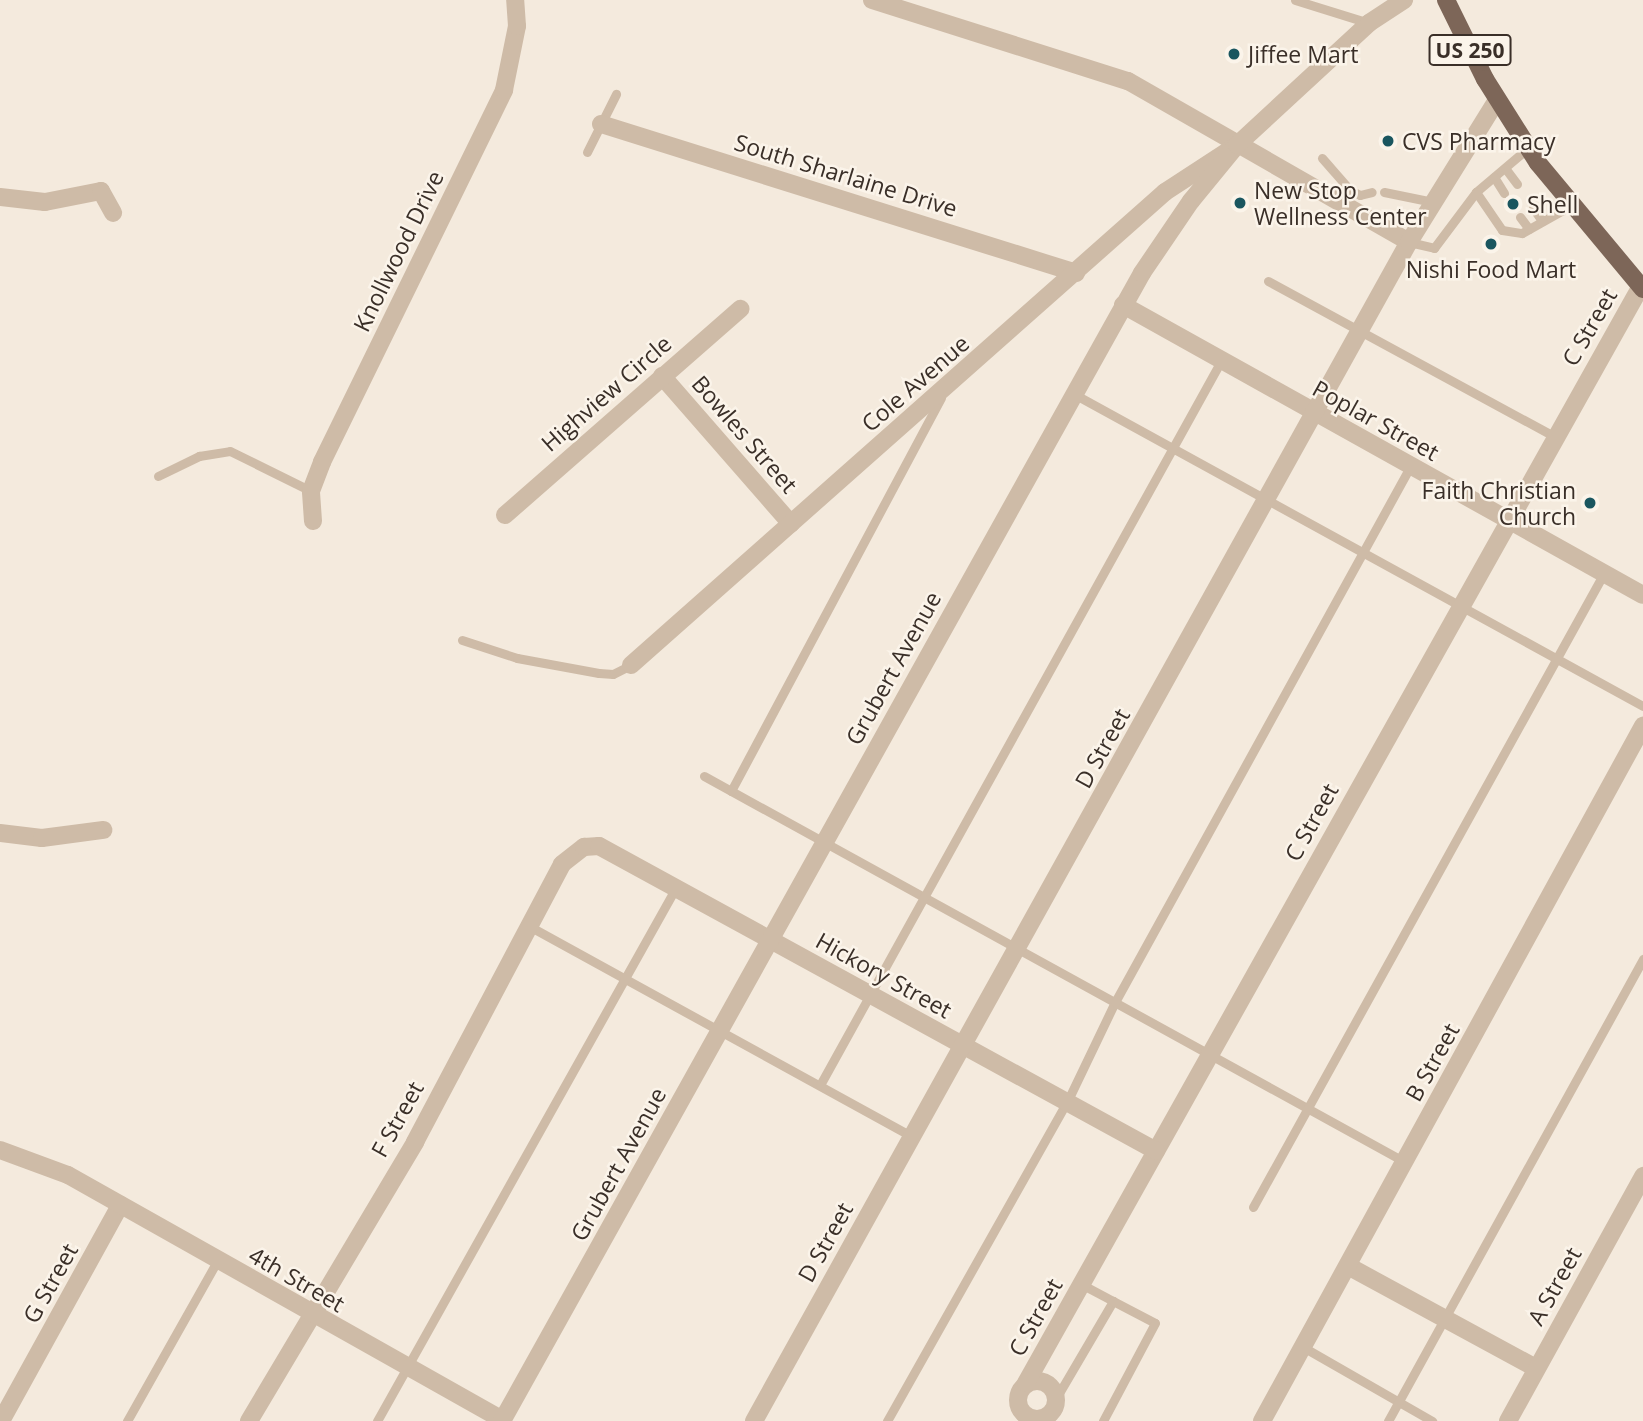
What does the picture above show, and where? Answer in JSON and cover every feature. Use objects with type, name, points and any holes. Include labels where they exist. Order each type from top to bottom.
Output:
[{"type":"main road","name":"US 250","points":[[1446,0],[1497,100],[1528,148],[1570,206],[1642,288]]},
{"type":"street","name":"Knollwood Drive","points":[[313,521],[311,491],[500,100],[517,26],[515,0]]},
{"type":"street","points":[[872,0],[1128,81],[1409,242]]},
{"type":"street","name":"Grubert Avenue","points":[[503,1421],[1123,305],[1180,216],[1237,145],[1369,23],[1395,3]]},
{"type":"street","name":"D Street","points":[[754,1421],[911,1136],[1020,950],[1360,329],[1409,242],[1497,100]]},
{"type":"street","name":"South Sharlaine Drive","points":[[601,124],[1076,273]]},
{"type":"street","name":"Cole Avenue","points":[[631,665],[1174,186],[1237,145]]},
{"type":"street","points":[[0,197],[45,202],[101,191],[113,213]]},
{"type":"street","name":"C Street","points":[[1026,1383],[1507,519],[1642,288]]},
{"type":"street","name":"Poplar Street","points":[[1123,305],[1313,414],[1643,595]]},
{"type":"street","name":"Highview Circle","points":[[505,515],[740,309]]},
{"type":"street","name":"Bowles Street","points":[[662,376],[791,524]]},
{"type":"street","name":"B Street","points":[[1262,1421],[1643,726]]},
{"type":"street","points":[[0,833],[42,838],[103,830]]},
{"type":"street","name":"Hickory Street","points":[[588,846],[599,846],[769,941],[872,994],[962,1046],[1068,1100],[1156,1151]]},
{"type":"street","name":"F Street","points":[[249,1421],[309,1314],[415,1142],[527,925],[564,860],[588,846]]},
{"type":"street","name":"4th Street","points":[[0,1150],[68,1175],[309,1314],[503,1421]]},
{"type":"street","name":"A Street","points":[[1508,1421],[1643,1176]]},
{"type":"street","name":"G Street","points":[[1,1421],[120,1205]]},
{"type":"street","points":[[1348,1266],[1536,1368]]},
{"type":"street","points":[[1026,1383],[1044,1384],[1055,1400],[1048,1416],[1037,1420],[1025,1414],[1019,1403],[1026,1383]]},
{"type":"lane","points":[[1295,0],[1369,23]]},
{"type":"lane","points":[[587,152],[616,94]]},
{"type":"lane","points":[[1409,242],[1434,248],[1476,192],[1528,148]]},
{"type":"lane","points":[[1322,158],[1350,190],[1360,195],[1372,192]]},
{"type":"lane","points":[[1505,168],[1517,184]]},
{"type":"lane","points":[[1494,177],[1504,193]]},
{"type":"lane","points":[[1384,192],[1433,202]]},
{"type":"lane","points":[[1476,192],[1502,230],[1522,233],[1570,206]]},
{"type":"lane","points":[[1533,208],[1542,221]]},
{"type":"lane","points":[[1520,217],[1529,229]]},
{"type":"lane","points":[[1268,281],[1554,436]]},
{"type":"lane","points":[[820,1085],[1221,361]]},
{"type":"lane","points":[[731,791],[946,389]]},
{"type":"lane","points":[[1074,394],[1643,706]]},
{"type":"lane","points":[[158,476],[199,456],[230,450],[311,491]]},
{"type":"lane","points":[[887,1421],[1068,1100],[1115,1002],[1410,467]]},
{"type":"lane","points":[[1253,1207],[1604,573]]},
{"type":"lane","points":[[462,640],[484,650],[591,672],[613,674],[631,665]]},
{"type":"lane","points":[[704,776],[1405,1162]]},
{"type":"lane","points":[[377,1421],[675,889]]},
{"type":"lane","points":[[527,925],[911,1136]]},
{"type":"lane","points":[[1388,1421],[1643,959]]},
{"type":"lane","points":[[127,1421],[217,1261]]},
{"type":"lane","points":[[1082,1284],[1155,1322],[1103,1421]]},
{"type":"lane","points":[[1055,1400],[1112,1301]]},
{"type":"lane","points":[[1303,1347],[1432,1421]]},
{"type":"place","name":"Jiffee Mart","points":[[1234,54]]},
{"type":"place","name":"CVS Pharmacy","points":[[1388,141]]},
{"type":"place","name":"New Stop Wellness Center","points":[[1240,203]]},
{"type":"place","name":"Shell","points":[[1513,204]]},
{"type":"place","name":"Nishi Food Mart","points":[[1491,244]]},
{"type":"place","name":"Faith Christian Church","points":[[1590,503]]}]
